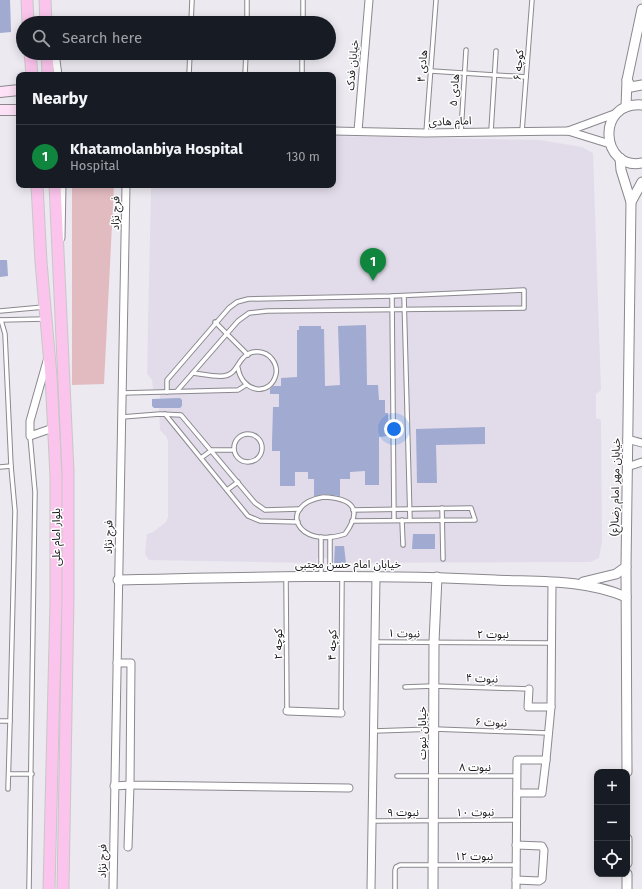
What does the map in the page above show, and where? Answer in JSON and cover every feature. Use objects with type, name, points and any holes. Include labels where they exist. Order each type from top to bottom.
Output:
[{"type":"main road","points":[[27,0],[28,16]]},
{"type":"main road","points":[[45,0],[46,16]]},
{"type":"main road","points":[[31,60],[32,72]]},
{"type":"main road","points":[[47,60],[48,72]]},
{"type":"main road","points":[[0,92],[16,90]]},
{"type":"main road","points":[[0,110],[16,110]]},
{"type":"main road","name":"بلوار امام علی","points":[[38,188],[56,477],[56,602],[49,889]]},
{"type":"main road","name":"بلوار امام علی","points":[[55,188],[66,395],[68,472],[68,596],[63,889]]},
{"type":"main road","points":[[52,396],[66,395]]},
{"type":"street","name":"خیابان فدک","points":[[358,131],[369,0]]},
{"type":"street","points":[[626,107],[627,80],[642,9]]},
{"type":"street","points":[[56,60],[58,72]]},
{"type":"street","points":[[627,80],[632,87],[637,88],[642,85]]},
{"type":"street","points":[[568,131],[617,113],[626,107],[642,105]]},
{"type":"street","points":[[617,113],[609,128],[610,144],[620,158],[629,162],[642,163]]},
{"type":"street","name":"امام هادی","points":[[336,131],[426,133],[568,131]]},
{"type":"street","points":[[568,131],[610,144]]},
{"type":"street","points":[[620,158],[621,170],[631,202]]},
{"type":"street","points":[[631,202],[642,182]]},
{"type":"street","points":[[59,256],[63,226],[62,188]]},
{"type":"street","name":"فرج نژاد","points":[[113,889],[126,188]]},
{"type":"street","name":"خیابان مهر امام رضا(ع)","points":[[627,769],[626,567],[631,202]]},
{"type":"street","points":[[49,355],[30,421],[30,436],[53,428]]},
{"type":"street","points":[[627,439],[642,443]]},
{"type":"street","points":[[627,466],[642,462]]},
{"type":"street","name":"خیابان امام حسن مجتبی","points":[[578,583],[616,574],[626,567]]},
{"type":"street","name":"خیابان امام حسن مجتبی","points":[[118,580],[286,576],[437,577],[578,583],[604,588],[626,596]]},
{"type":"street","points":[[371,889],[376,576]]},
{"type":"street","name":"خیابان نبوت","points":[[433,889],[434,642],[437,577]]},
{"type":"street","points":[[517,793],[542,793],[551,706],[552,582]]},
{"type":"street","points":[[117,663],[131,662],[128,848]]},
{"type":"street","points":[[529,688],[528,707],[551,706]]},
{"type":"street","points":[[287,711],[340,713]]},
{"type":"street","points":[[116,727],[130,727]]},
{"type":"street","points":[[516,889],[516,776],[518,760],[546,760]]},
{"type":"street","points":[[114,786],[349,788]]},
{"type":"street","points":[[516,845],[542,846],[544,850],[542,879],[539,881],[516,880]]},
{"type":"street","points":[[627,877],[627,889]]},
{"type":"lane","points":[[191,16],[192,0]]},
{"type":"lane","points":[[247,16],[248,0]]},
{"type":"lane","points":[[303,0],[303,16]]},
{"type":"lane","name":"هادی ۴","points":[[426,133],[436,0]]},
{"type":"lane","name":"کوچه ۶","points":[[522,131],[532,0]]},
{"type":"lane","name":"هادی ۵","points":[[461,132],[466,50]]},
{"type":"lane","points":[[491,131],[496,51]]},
{"type":"lane","points":[[190,60],[190,72]]},
{"type":"lane","points":[[245,72],[246,60]]},
{"type":"lane","points":[[302,60],[302,72]]},
{"type":"lane","points":[[431,71],[526,77]]},
{"type":"lane","points":[[167,392],[166,380],[215,322],[237,302],[248,299],[404,296],[524,290],[524,308],[267,311],[249,313],[227,334],[177,391]]},
{"type":"lane","points":[[392,296],[394,520]]},
{"type":"lane","points":[[404,296],[410,520]]},
{"type":"lane","points":[[0,311],[45,307]]},
{"type":"lane","points":[[8,789],[15,511],[11,466],[5,334],[1,320],[46,319]]},
{"type":"lane","points":[[215,322],[248,355]]},
{"type":"lane","points":[[193,373],[225,376],[238,368],[242,359],[248,355],[260,352],[269,355],[275,363],[276,373],[272,382],[264,388],[255,389],[246,386],[240,378],[238,368]]},
{"type":"lane","points":[[121,394],[238,390],[246,386]]},
{"type":"lane","points":[[165,414],[248,516],[260,521],[298,522]]},
{"type":"lane","points":[[121,417],[181,414],[255,504],[265,510],[300,509]]},
{"type":"lane","points":[[243,434],[252,434],[259,438],[262,445],[262,453],[257,460],[249,462],[241,460],[235,455],[234,450],[237,439],[243,434]]},
{"type":"lane","points":[[29,889],[32,774],[35,492],[30,436]]},
{"type":"lane","points":[[201,458],[212,450],[234,450]]},
{"type":"lane","points":[[0,467],[11,466]]},
{"type":"lane","points":[[227,490],[238,482]]},
{"type":"lane","points":[[323,497],[346,500],[352,505],[354,510],[355,515],[345,534],[330,537],[308,535],[302,530],[298,522],[300,509],[305,503],[323,497]]},
{"type":"lane","points":[[442,508],[443,559]]},
{"type":"lane","points":[[352,521],[475,520],[471,508],[354,510]]},
{"type":"lane","points":[[402,520],[403,545]]},
{"type":"lane","points":[[321,537],[326,576]]},
{"type":"lane","points":[[326,576],[330,537]]},
{"type":"lane","name":"کوچه ۲","points":[[286,576],[287,711]]},
{"type":"lane","name":"کوچه ۴","points":[[340,713],[342,577]]},
{"type":"lane","name":"نبوت ۱","points":[[375,642],[434,642]]},
{"type":"lane","name":"نبوت ۲","points":[[434,642],[551,643]]},
{"type":"lane","name":"نبوت ۴","points":[[405,688],[434,686],[529,688]]},
{"type":"lane","points":[[0,721],[10,721]]},
{"type":"lane","name":"نبوت ۶","points":[[373,731],[434,729],[548,733]]},
{"type":"lane","points":[[9,774],[32,774]]},
{"type":"lane","name":"نبوت ۸","points":[[397,776],[516,776]]},
{"type":"lane","name":"نبوت ۱۰","points":[[434,821],[516,820]]},
{"type":"lane","name":"نبوت ۹","points":[[372,821],[434,821]]},
{"type":"lane","name":"نبوت ۱۲","points":[[395,889],[396,867],[400,865],[515,865]]},
{"type":"shaded area","points":[[336,136],[540,140],[582,147],[593,153],[601,390],[596,394],[596,418],[601,420],[602,541],[599,558],[590,562],[334,563],[333,558],[317,558],[316,563],[149,560],[145,554],[147,534],[153,532],[166,522],[168,517],[168,441],[166,436],[160,430],[159,408],[154,408],[152,406],[153,399],[160,399],[159,389],[153,389],[152,380],[147,374],[151,189],[336,188]]},
{"type":"shaded area","points":[[72,188],[114,188],[104,384],[72,385]]},
{"type":"building","points":[[0,0],[10,0],[11,32],[0,33]]},
{"type":"building","points":[[0,260],[7,260],[8,276],[0,277]]},
{"type":"building","points":[[366,325],[367,385],[378,385],[379,400],[385,400],[385,413],[388,413],[388,436],[379,437],[379,485],[365,485],[365,471],[350,472],[350,479],[340,479],[340,496],[323,494],[314,497],[314,479],[308,479],[308,472],[295,472],[295,486],[280,486],[280,451],[272,451],[273,407],[279,407],[279,394],[270,394],[270,389],[273,386],[281,386],[281,378],[297,377],[297,330],[299,330],[299,326],[321,326],[321,329],[324,329],[325,386],[340,385],[338,326]]},
{"type":"building","points":[[180,398],[182,400],[182,406],[180,408],[154,408],[152,406],[152,399]]},
{"type":"building","points":[[485,427],[485,444],[436,445],[437,483],[417,483],[416,429]]},
{"type":"building","points":[[413,534],[435,534],[435,549],[412,549]]},
{"type":"building","points":[[335,546],[344,546],[346,563],[334,563]]},
{"type":"place","name":"Khatamolanbiya Hospital","points":[[373,281]]}]
